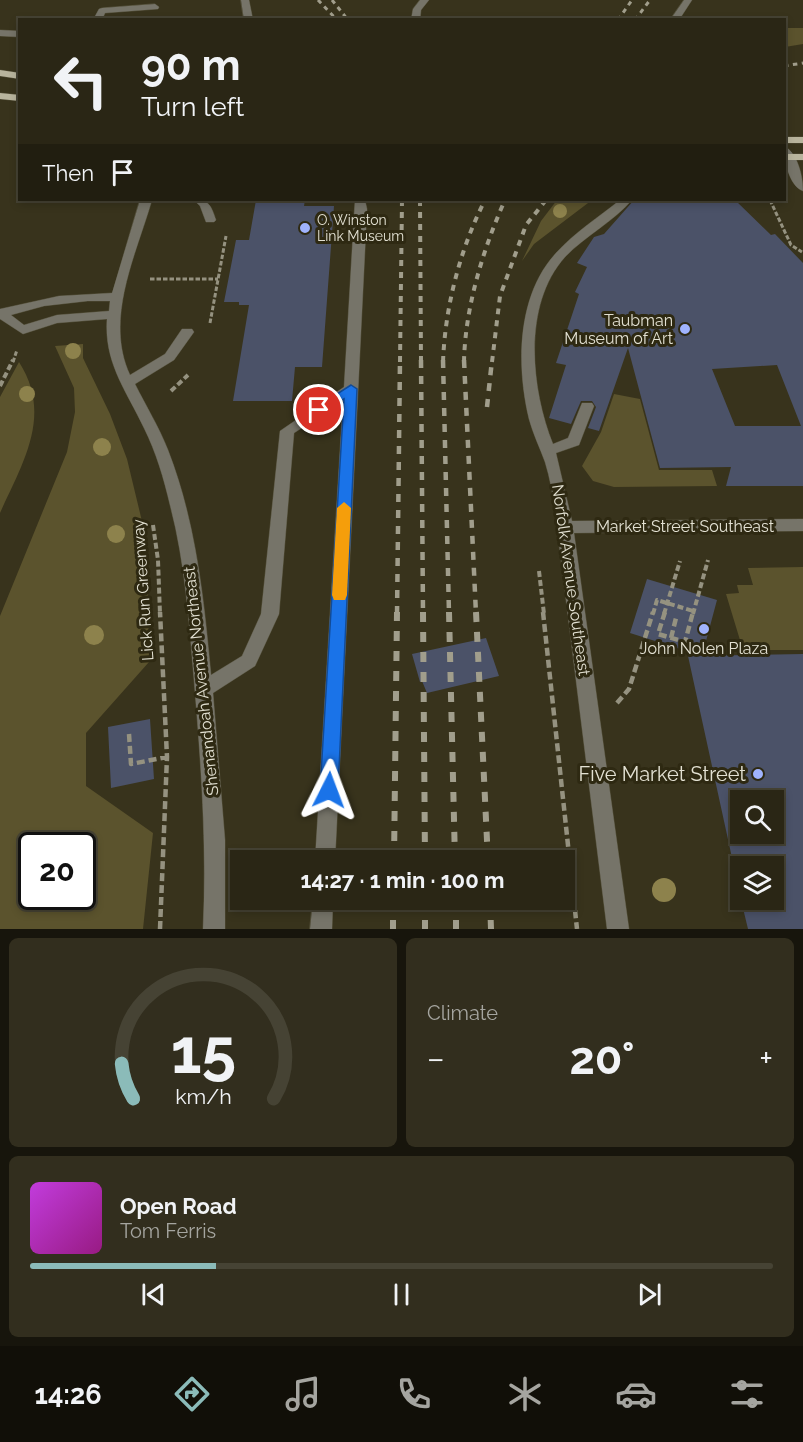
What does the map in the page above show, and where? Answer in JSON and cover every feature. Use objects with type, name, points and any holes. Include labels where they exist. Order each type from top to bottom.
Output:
[{"type":"main road","points":[[0,73],[18,76]]},
{"type":"main road","points":[[0,96],[18,98]]},
{"type":"main road","points":[[786,140],[803,140]]},
{"type":"main road","points":[[786,154],[803,157]]},
{"type":"street","points":[[245,0],[249,18]]},
{"type":"street","points":[[415,18],[417,9],[425,0]]},
{"type":"street","points":[[675,18],[688,0]]},
{"type":"street","points":[[98,18],[102,11],[154,3],[158,18]]},
{"type":"street","points":[[0,33],[18,34]]},
{"type":"street","points":[[786,154],[803,188]]},
{"type":"street","name":"Shenandoah Avenue Northeast","points":[[146,201],[118,297],[113,336],[116,359],[126,383],[147,419],[166,460],[178,507],[197,610],[214,797],[214,929]]},
{"type":"street","points":[[201,201],[205,205],[210,220]]},
{"type":"street","points":[[326,850],[360,201]]},
{"type":"street","name":"Norfolk Avenue Southeast","points":[[618,929],[566,527],[556,474],[536,417],[530,381],[530,339],[535,300],[544,277],[559,256],[625,201]]},
{"type":"street","points":[[1,314],[33,303],[57,299],[118,297]]},
{"type":"street","points":[[1,314],[23,330],[49,319],[65,316],[114,315]]},
{"type":"street","points":[[126,383],[154,369],[173,354],[187,332]]},
{"type":"street","points":[[204,688],[249,661],[270,614],[286,431],[351,389]]},
{"type":"street","points":[[548,451],[574,441],[587,406]]},
{"type":"street","name":"Market Street Southeast","points":[[566,527],[803,525]]},
{"type":"street","points":[[321,929],[322,910]]},
{"type":"path","points":[[770,201],[791,245],[802,252]]},
{"type":"path","points":[[209,330],[227,234]]},
{"type":"path","points":[[150,279],[218,279]]},
{"type":"path","points":[[0,386],[17,353],[15,343]]},
{"type":"path","points":[[171,391],[195,366]]},
{"type":"path","name":"Lick Run Greenway","points":[[153,520],[158,560],[167,757],[160,929]]},
{"type":"path","points":[[680,561],[658,634],[685,642],[708,560]]},
{"type":"path","points":[[538,571],[577,929]]},
{"type":"path","points":[[614,706],[629,690],[657,600],[693,611]]},
{"type":"path","points":[[671,638],[676,618]]},
{"type":"path","points":[[129,734],[131,764],[167,757]]},
{"type":"shaded area","points":[[786,28],[803,28],[803,44],[786,47]]},
{"type":"shaded area","points":[[556,201],[591,201],[534,244],[522,261],[541,221]]},
{"type":"shaded area","points":[[83,344],[83,358],[110,414],[127,459],[147,542],[149,662],[86,733],[86,786],[153,833],[143,929],[0,929],[0,616],[67,452],[75,412],[74,388],[55,346]]},
{"type":"shaded area","points":[[19,362],[29,382],[34,401],[34,420],[25,457],[0,513],[0,397]]},
{"type":"shaded area","points":[[614,394],[640,399],[659,470],[712,470],[717,486],[614,487],[593,481],[582,466],[601,432]]},
{"type":"shaded area","points":[[803,567],[803,650],[743,650],[726,594],[739,593],[737,585],[753,585],[748,568]]},
{"type":"building","points":[[256,201],[305,201],[304,206],[334,206],[322,367],[295,367],[292,401],[233,401],[249,305],[224,302],[236,240],[249,240]]},
{"type":"building","name":"Taubman Museum of Art","points":[[633,201],[736,201],[771,235],[775,234],[803,263],[803,486],[726,486],[731,467],[660,468],[628,348],[599,431],[588,428],[596,407],[592,401],[581,401],[571,424],[549,418],[566,365],[556,363],[579,294],[575,292],[587,267],[577,263],[594,237],[604,234]],"holes":[[[777,365],[801,426],[735,426],[712,369]]]},
{"type":"building","points":[[647,579],[717,600],[702,656],[630,633]]},
{"type":"building","points":[[486,638],[499,676],[427,693],[422,681],[420,682],[412,654]]},
{"type":"building","name":"Five Market Street","points":[[803,654],[803,929],[748,929],[743,910],[784,910],[784,856],[732,856],[688,656]]},
{"type":"building","points":[[150,719],[154,779],[111,788],[108,727]]},
{"type":"railway","points":[[318,0],[335,18]]},
{"type":"railway","points":[[332,0],[346,18]]},
{"type":"railway","points":[[619,18],[632,0]]},
{"type":"railway","points":[[636,18],[650,0]]},
{"type":"railway","points":[[786,66],[803,63]]},
{"type":"railway","points":[[400,362],[402,201]]},
{"type":"railway","points":[[420,201],[421,362]]},
{"type":"railway","points":[[443,361],[447,320],[455,279],[468,238],[485,201]]},
{"type":"railway","points":[[464,361],[468,321],[477,279],[489,238],[505,201]]},
{"type":"railway","points":[[492,362],[500,296],[526,225],[545,201]]},
{"type":"railway","points":[[397,614],[400,360]]},
{"type":"railway","points":[[421,360],[423,614]]},
{"type":"railway","points":[[487,407],[492,360]]},
{"type":"railway","points":[[443,361],[449,614]]},
{"type":"railway","points":[[464,361],[476,614]]},
{"type":"railway","points":[[394,850],[397,612]]},
{"type":"railway","points":[[423,612],[425,850]]},
{"type":"railway","points":[[449,612],[455,850]]},
{"type":"railway","points":[[476,612],[487,850]]},
{"type":"railway","points":[[393,910],[393,929]]},
{"type":"railway","points":[[425,910],[425,929]]},
{"type":"railway","points":[[456,910],[456,929]]},
{"type":"railway","points":[[490,910],[491,929]]},
{"type":"slow traffic","points":[[339,595],[344,508]]},
{"type":"place","name":"O. Winston Link Museum","points":[[305,228]]},
{"type":"place","name":"Taubman Museum of Art","points":[[685,329]]},
{"type":"place","name":"John Nolen Plaza","points":[[704,629]]},
{"type":"place","name":"Five Market Street","points":[[758,774]]},
{"type":"route","points":[[319,410],[351,389],[329,790]]}]
